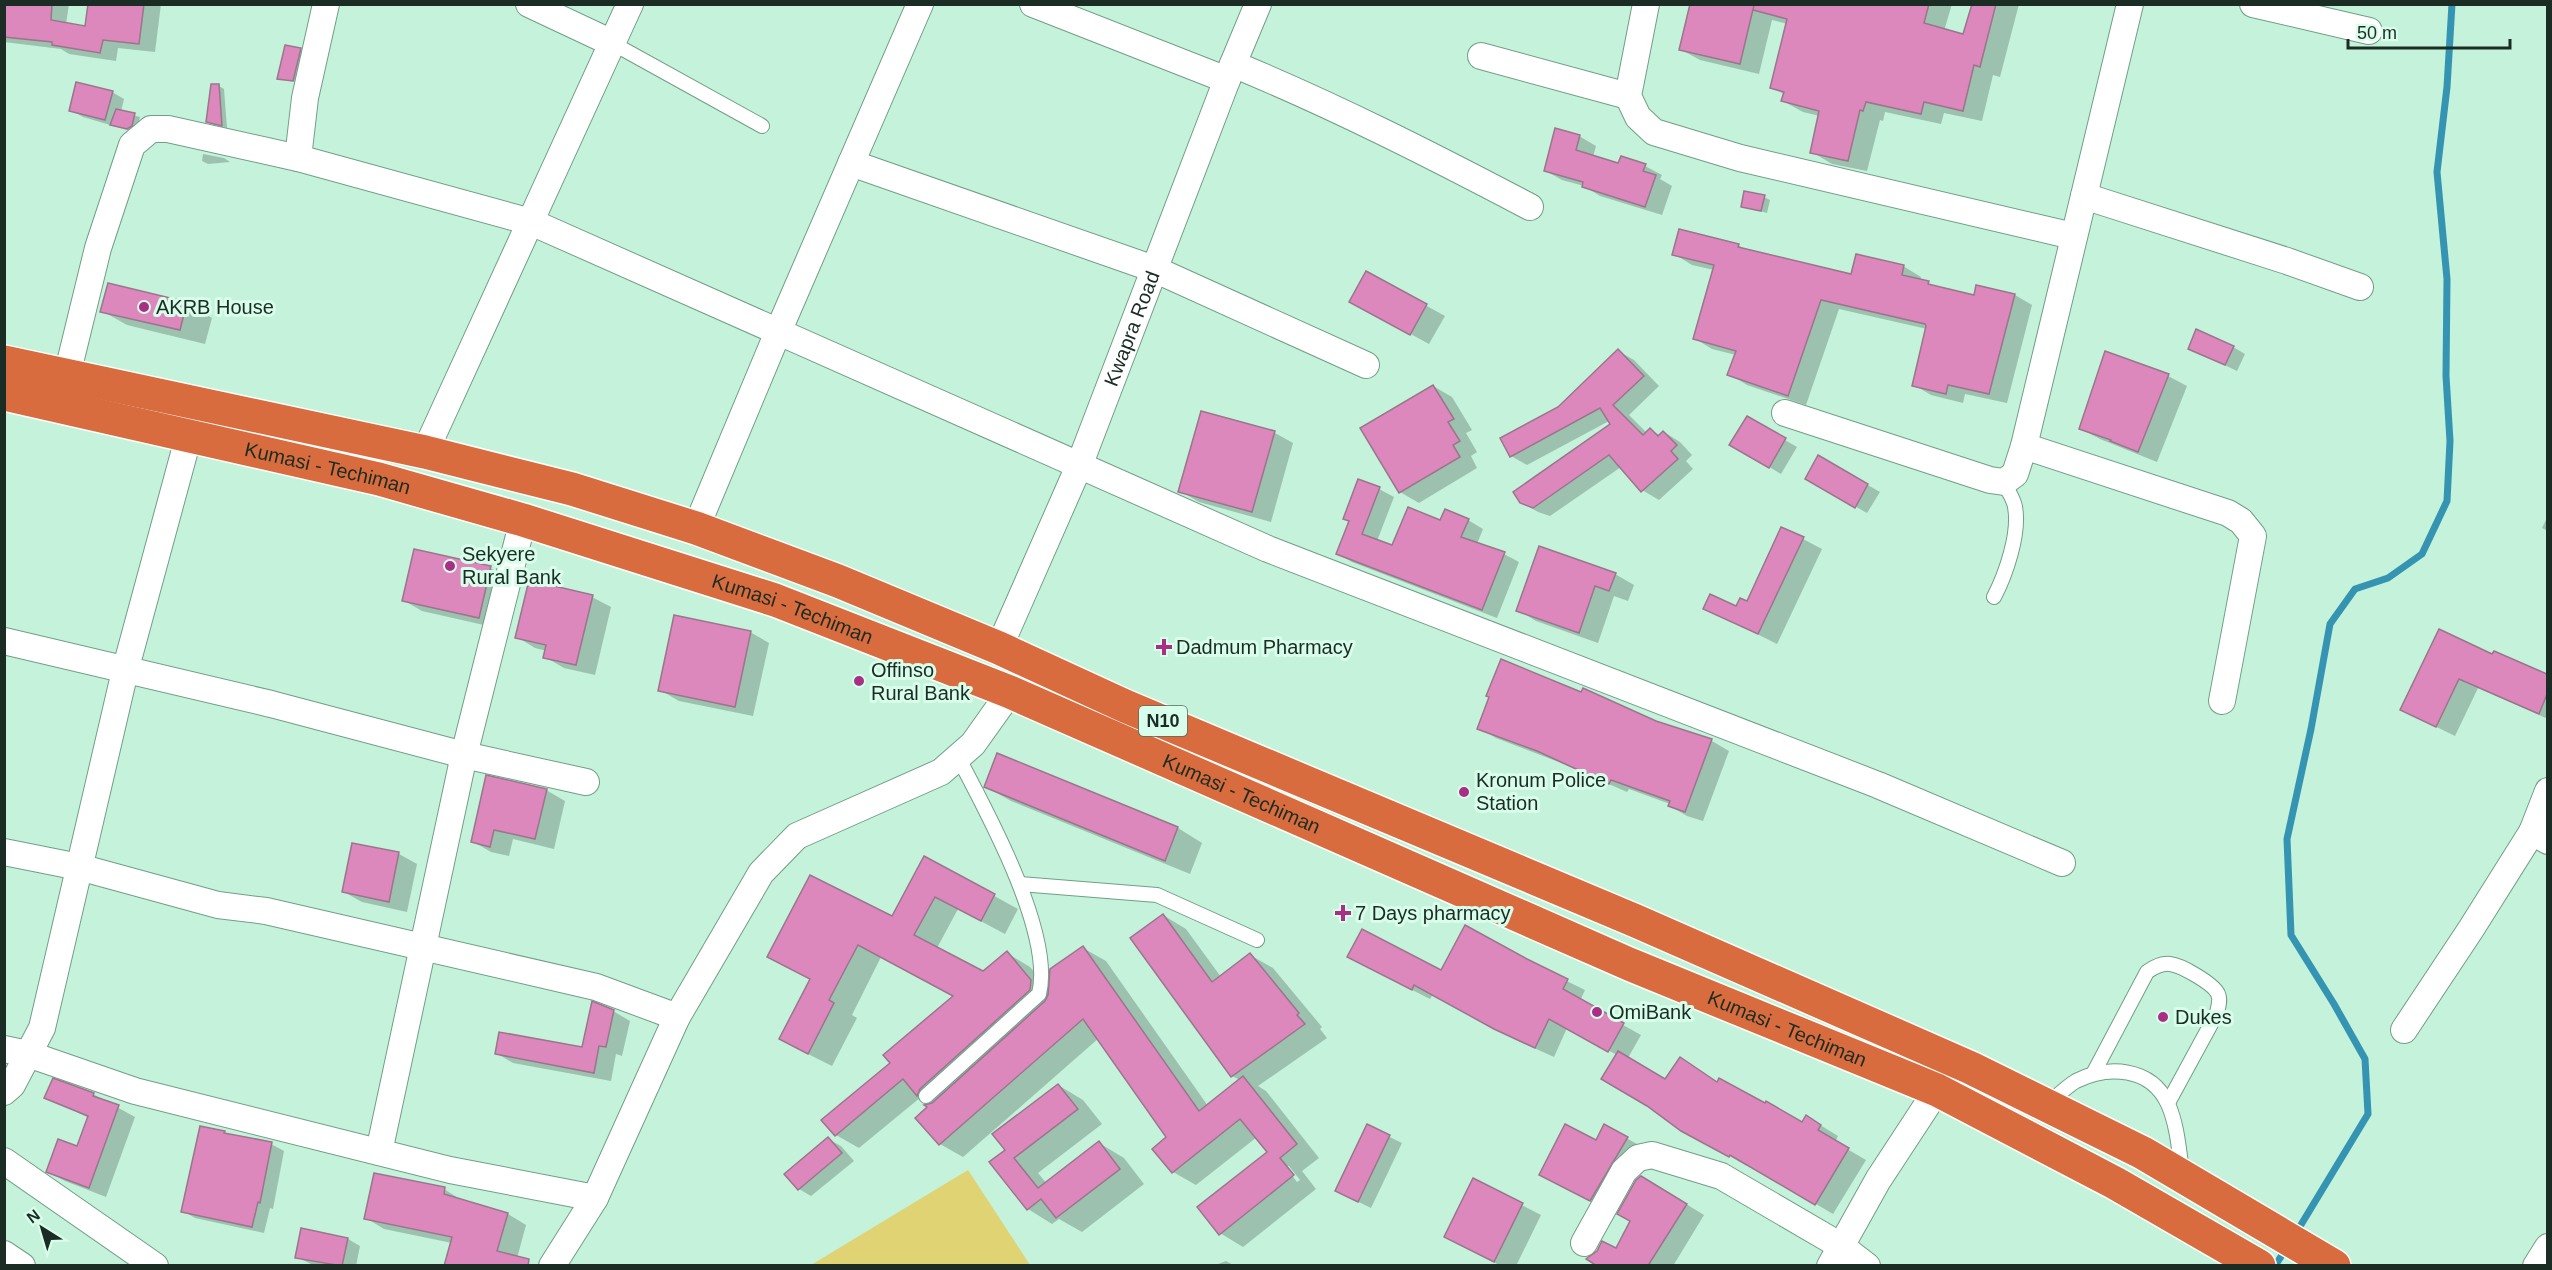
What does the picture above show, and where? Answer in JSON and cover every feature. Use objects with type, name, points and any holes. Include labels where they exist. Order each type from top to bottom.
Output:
[{"type":"highway","name":"N10","points":[[4,362],[425,452],[572,489],[696,528],[838,580],[999,648],[1125,706],[1636,921],[1971,1068],[2143,1153],[2323,1258]]},
{"type":"highway","name":"Kumasi - Techiman","points":[[4,394],[380,479],[523,520],[775,600],[1010,692],[1629,964],[1936,1090],[2115,1183],[2252,1261]]},
{"type":"street","points":[[298,158],[304,98],[326,4]]},
{"type":"street","points":[[529,4],[612,43]]},
{"type":"street","points":[[425,452],[630,4]]},
{"type":"street","points":[[696,528],[920,4]]},
{"type":"street","points":[[1033,4],[1230,72],[1310,96],[1530,207]]},
{"type":"street","name":"Kwapra Road","points":[[999,648],[1079,466],[1258,4]]},
{"type":"street","points":[[1646,4],[1628,96],[1638,117],[1654,132],[1740,158],[2073,236]]},
{"type":"street","points":[[1785,413],[1990,480],[2004,482],[2014,474],[2024,446],[2130,4]]},
{"type":"street","points":[[2253,4],[2369,31]]},
{"type":"street","points":[[1481,56],[1628,96]]},
{"type":"street","points":[[67,375],[99,248],[132,145],[152,129],[168,129],[298,158],[531,222],[1268,549],[1878,785],[2062,863]]},
{"type":"street","points":[[851,163],[1154,269],[1366,365]]},
{"type":"street","points":[[2084,196],[2287,261],[2360,287]]},
{"type":"street","points":[[4,1092],[12,1084],[16,1051],[42,1028],[125,671],[189,435],[204,403]]},
{"type":"street","points":[[2024,446],[2228,513],[2241,521],[2253,536],[2222,701]]},
{"type":"street","points":[[379,1152],[464,755],[523,520]]},
{"type":"street","points":[[4,641],[271,704],[464,755],[586,782]]},
{"type":"street","points":[[552,1266],[595,1198],[677,1017],[761,873],[797,836],[941,772],[973,744],[1010,692]]},
{"type":"street","points":[[2404,1030],[2471,929],[2540,836],[2547,791]]},
{"type":"street","points":[[4,852],[79,867],[218,905],[266,911],[596,987],[677,1017]]},
{"type":"street","points":[[16,1051],[135,1091],[450,1170],[595,1198]]},
{"type":"street","points":[[1835,1256],[1878,1180],[1936,1090]]},
{"type":"street","points":[[1584,1243],[1624,1171],[1638,1158],[1652,1155],[1721,1176],[1835,1256],[1867,1266]]},
{"type":"street","points":[[4,1161],[155,1266]]},
{"type":"street","points":[[2536,1266],[2547,1247]]},
{"type":"street","points":[[4,1254],[22,1266]]},
{"type":"lane","points":[[612,43],[762,126]]},
{"type":"lane","points":[[1994,597],[2008,571],[2016,521],[2015,506],[2004,482]]},
{"type":"lane","points":[[926,1096],[1039,994],[1042,980],[1041,961],[1020,884],[958,757]]},
{"type":"lane","points":[[1020,884],[1157,895],[1257,940]]},
{"type":"lane","points":[[2093,1074],[2147,972],[2161,964],[2177,966],[2212,985],[2218,994],[2219,1002],[2217,1013],[2168,1102]]},
{"type":"lane","points":[[2047,1104],[2074,1082],[2093,1074],[2116,1070],[2136,1074],[2154,1084],[2168,1102],[2179,1146],[2183,1177]]},
{"type":"shaded area","points":[[968,1170],[1030,1265],[811,1265]]},
{"type":"building","points":[[4,4],[52,4],[51,20],[85,26],[88,4],[144,4],[139,44],[103,40],[100,53],[52,45],[52,42],[4,37]]},
{"type":"building","points":[[1690,4],[1929,4],[1924,23],[1963,34],[1972,4],[1996,4],[1980,67],[1974,65],[1963,111],[1924,102],[1921,114],[1866,102],[1863,111],[1860,110],[1848,161],[1810,153],[1819,111],[1781,101],[1784,92],[1770,88],[1787,19],[1753,10],[1754,5],[1740,64],[1679,50]]},
{"type":"building","points":[[285,45],[301,48],[293,81],[277,79]]},
{"type":"building","points":[[76,82],[113,91],[105,120],[69,111]]},
{"type":"building","points":[[211,84],[219,84],[222,126],[206,122]]},
{"type":"building","points":[[116,109],[135,113],[132,126],[127,129],[110,125]]},
{"type":"building","points":[[1555,128],[1580,135],[1576,150],[1618,163],[1621,156],[1646,164],[1643,171],[1656,175],[1645,207],[1582,187],[1583,182],[1544,171]]},
{"type":"building","points":[[1744,191],[1765,195],[1761,211],[1741,207]]},
{"type":"building","points":[[1679,229],[1739,244],[1738,247],[1851,274],[1856,254],[1904,265],[1902,275],[1929,281],[1928,284],[1974,295],[1976,285],[2015,294],[1989,394],[1948,385],[1946,394],[1912,386],[1925,324],[1821,300],[1788,396],[1727,375],[1736,351],[1693,339],[1714,265],[1672,255]]},
{"type":"building","points":[[1366,271],[1427,304],[1410,335],[1349,302]]},
{"type":"building","name":"AKRB House","points":[[108,283],[187,302],[180,330],[100,312]]},
{"type":"building","points":[[2196,329],[2234,346],[2225,365],[2188,349]]},
{"type":"building","points":[[1618,349],[1644,376],[1613,405],[1643,435],[1650,428],[1658,436],[1663,431],[1677,445],[1671,451],[1678,459],[1641,492],[1609,455],[1533,508],[1520,503],[1513,492],[1610,424],[1600,408],[1510,457],[1500,438],[1558,407]]},
{"type":"building","points":[[2105,351],[2169,374],[2138,452],[2079,429]]},
{"type":"building","points":[[1433,385],[1454,419],[1448,422],[1460,441],[1453,445],[1460,457],[1399,493],[1360,428]]},
{"type":"building","points":[[1201,411],[1275,431],[1252,512],[1178,492]]},
{"type":"building","points":[[1747,416],[1786,438],[1769,468],[1729,445]]},
{"type":"building","points":[[1818,455],[1868,484],[1855,508],[1805,479]]},
{"type":"building","points":[[1358,479],[1380,487],[1362,534],[1392,545],[1408,507],[1440,520],[1445,509],[1469,519],[1461,537],[1505,552],[1482,610],[1336,554],[1349,521],[1343,519]]},
{"type":"building","points":[[1781,527],[1804,537],[1758,634],[1703,609],[1710,594],[1736,606],[1740,598],[1747,601]]},
{"type":"building","points":[[1539,546],[1616,573],[1609,591],[1595,586],[1579,633],[1516,611]]},
{"type":"building","points":[[414,549],[491,566],[479,618],[402,601]]},
{"type":"building","points":[[529,580],[593,595],[576,665],[543,658],[546,645],[515,638]]},
{"type":"building","points":[[674,615],[751,631],[735,707],[658,691]]},
{"type":"building","points":[[2439,629],[2492,654],[2494,651],[2547,674],[2547,694],[2539,714],[2459,679],[2436,727],[2400,710]]},
{"type":"building","points":[[1501,659],[1581,692],[1583,688],[1656,721],[1712,739],[1685,812],[1668,806],[1670,801],[1611,780],[1609,784],[1537,751],[1477,729],[1489,697],[1486,696]]},
{"type":"building","points":[[997,753],[1178,827],[1165,861],[984,787]]},
{"type":"building","points":[[486,775],[547,789],[535,839],[494,830],[490,847],[471,842]]},
{"type":"building","points":[[352,843],[399,852],[389,902],[342,892]]},
{"type":"building","points":[[924,856],[995,894],[981,921],[935,897],[914,935],[983,971],[1007,951],[1031,980],[1030,990],[920,1089],[917,1096],[903,1079],[835,1136],[821,1120],[890,1063],[883,1055],[953,996],[858,945],[829,1000],[834,1003],[808,1054],[779,1039],[810,979],[767,957],[810,875],[892,916]]},
{"type":"building","points":[[1163,914],[1212,982],[1250,953],[1299,1013],[1297,1015],[1305,1024],[1231,1077],[1130,938]]},
{"type":"building","points":[[1465,925],[1568,979],[1563,989],[1624,1023],[1608,1052],[1549,1019],[1535,1048],[1494,1029],[1414,985],[1412,990],[1347,957],[1362,929],[1441,970]]},
{"type":"building","points":[[1083,946],[1199,1111],[1243,1076],[1297,1144],[1280,1158],[1294,1175],[1219,1235],[1197,1207],[1267,1152],[1240,1119],[1172,1173],[1152,1149],[1166,1137],[1083,1019],[939,1145],[915,1118],[927,1107],[924,1105],[932,1103],[1045,1001],[1048,995],[1050,969]]},
{"type":"building","points":[[592,1001],[614,1010],[606,1047],[599,1046],[594,1073],[495,1054],[499,1032],[582,1047]]},
{"type":"building","points":[[1618,1051],[1665,1079],[1680,1057],[1717,1082],[1719,1078],[1802,1122],[1806,1115],[1821,1125],[1818,1130],[1849,1148],[1815,1205],[1730,1155],[1729,1157],[1681,1131],[1647,1106],[1601,1079]]},
{"type":"building","points":[[53,1078],[119,1105],[89,1188],[46,1172],[58,1139],[77,1146],[88,1116],[44,1098]]},
{"type":"building","points":[[1058,1084],[1078,1109],[1014,1158],[1038,1188],[1099,1141],[1120,1169],[1056,1218],[1041,1199],[1027,1210],[989,1162],[1005,1150],[992,1134]]},
{"type":"building","points":[[1367,1124],[1390,1135],[1358,1202],[1335,1191]]},
{"type":"building","points":[[1565,1124],[1596,1140],[1604,1124],[1628,1137],[1590,1201],[1539,1175]]},
{"type":"building","points":[[200,1126],[272,1142],[260,1203],[258,1202],[252,1227],[181,1212]]},
{"type":"building","points":[[828,1137],[842,1153],[798,1190],[784,1174]]},
{"type":"building","points":[[374,1173],[445,1187],[444,1194],[508,1213],[497,1251],[529,1259],[528,1266],[444,1266],[452,1237],[364,1219]]},
{"type":"building","points":[[1641,1176],[1687,1204],[1649,1264],[1653,1266],[1597,1266],[1586,1259],[1597,1251],[1602,1241],[1616,1248],[1630,1221],[1617,1214],[1636,1180]]},
{"type":"building","points":[[1473,1178],[1523,1203],[1494,1262],[1444,1237]]},
{"type":"building","points":[[301,1228],[348,1238],[342,1266],[295,1258]]},
{"type":"waterway","points":[[2296,1233],[2368,1114],[2365,1059],[2291,935],[2287,839],[2311,729],[2330,624],[2355,589],[2388,578],[2422,554],[2447,501],[2450,441],[2446,376],[2447,279],[2437,172],[2447,87],[2452,4]]},
{"type":"waterway","points":[[2275,1266],[2287,1247]]},
{"type":"place","name":"AKRB House","points":[[144,307]]},
{"type":"place","name":"Sekyere Rural Bank","points":[[450,566]]},
{"type":"place","name":"Dadmum Pharmacy","points":[[1164,647]]},
{"type":"place","name":"Offinso Rural Bank","points":[[859,681]]},
{"type":"place","name":"Kronum Police Station","points":[[1464,792]]},
{"type":"place","name":"7 Days pharmacy","points":[[1343,913]]},
{"type":"place","name":"OmiBank","points":[[1597,1012]]},
{"type":"place","name":"Dukes","points":[[2163,1017]]}]
